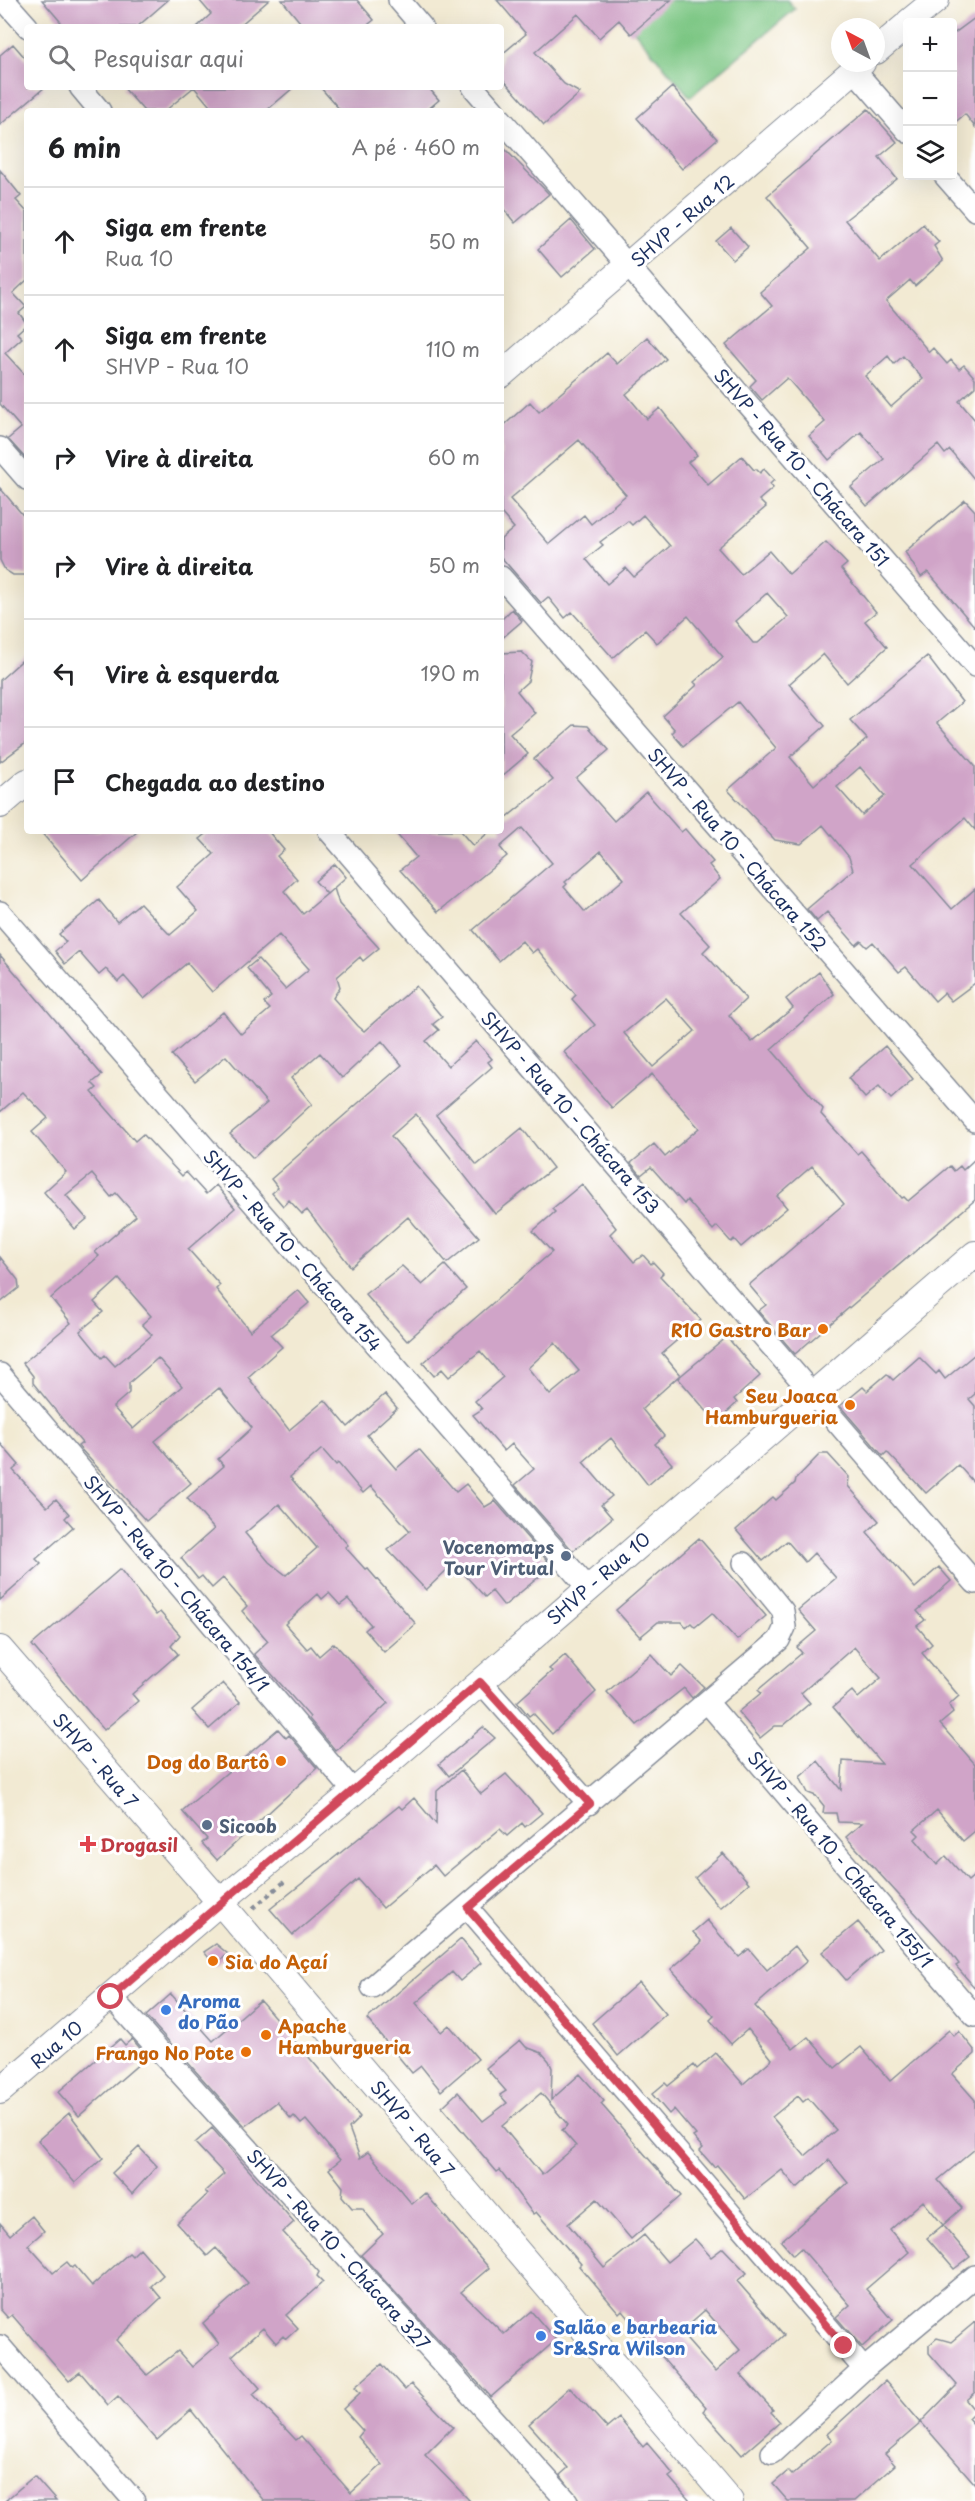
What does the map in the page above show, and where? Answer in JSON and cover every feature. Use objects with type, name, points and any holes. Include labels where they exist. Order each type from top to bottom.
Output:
[{"type":"street","points":[[4,0],[25,24]]},
{"type":"street","points":[[399,0],[419,24]]},
{"type":"street","points":[[914,18],[936,0]]},
{"type":"street","points":[[885,43],[903,27]]},
{"type":"street","name":"SHVP - Rua 12","points":[[504,372],[851,72]]},
{"type":"street","points":[[863,72],[903,126]]},
{"type":"street","points":[[82,90],[98,108]]},
{"type":"street","points":[[476,90],[491,108]]},
{"type":"street","name":"SHVP - Rua 10 - Chácara 151","points":[[504,122],[975,666]]},
{"type":"street","points":[[949,180],[975,210]]},
{"type":"street","points":[[0,448],[24,476]]},
{"type":"street","name":"SHVP - Rua 10 - Chácara 152","points":[[504,580],[975,1120]]},
{"type":"street","points":[[0,805],[24,785]]},
{"type":"street","name":"SHVP - Rua 10 - Chácara 153","points":[[332,834],[975,1583]]},
{"type":"street","name":"SHVP - Rua 10 - Chácara 154","points":[[0,912],[587,1587]]},
{"type":"street","name":"SHVP - Rua 10","points":[[220,1902],[354,1791],[587,1587],[975,1254]]},
{"type":"street","name":"SHVP - Rua 10 - Chácara 154/1","points":[[0,1374],[354,1791]]},
{"type":"street","points":[[372,1987],[590,1804],[779,1640],[785,1627],[783,1611],[744,1563]]},
{"type":"street","name":"SHVP - Rua 7","points":[[0,1649],[220,1902],[730,2501]]},
{"type":"street","points":[[480,1682],[590,1804]]},
{"type":"street","name":"SHVP - Rua 10 - Chácara 155/1","points":[[707,1702],[975,2016]]},
{"type":"street","name":"Rua 10","points":[[0,2091],[220,1902]]},
{"type":"street","points":[[468,1908],[864,2369]]},
{"type":"street","name":"SHVP - Rua 10 - Chácara 327","points":[[111,1997],[567,2501]]},
{"type":"street","points":[[772,2453],[864,2369],[975,2276]]},
{"type":"street","points":[[0,2346],[134,2501]]},
{"type":"green space","points":[[608,0],[787,0],[795,9],[690,97]]},
{"type":"building","points":[[42,0],[168,0],[140,24],[62,24]]},
{"type":"building","points":[[199,0],[269,0],[241,24],[200,24],[211,14]]},
{"type":"building","points":[[282,0],[357,0],[374,20],[369,24],[302,24]]},
{"type":"building","points":[[497,0],[671,0],[631,34],[619,20],[599,38],[578,14],[535,52],[564,84],[580,93],[544,125],[504,80],[504,52],[526,34]]},
{"type":"building","points":[[975,18],[975,127],[965,114],[957,121],[957,31]]},
{"type":"building","points":[[13,44],[24,57],[24,90],[41,90],[0,125],[0,55]]},
{"type":"building","points":[[672,87],[717,139],[682,169],[637,118]]},
{"type":"building","points":[[126,90],[190,90],[169,108],[141,108]]},
{"type":"building","points":[[196,90],[290,90],[270,108],[212,108]]},
{"type":"building","points":[[323,90],[431,90],[439,100],[430,108],[338,108]]},
{"type":"building","points":[[868,109],[897,142],[879,157],[897,179],[845,220],[880,261],[923,224],[939,242],[934,246],[943,261],[915,286],[910,280],[886,301],[929,352],[933,348],[947,364],[951,360],[959,369],[964,365],[975,378],[975,387],[959,401],[975,420],[975,480],[950,450],[945,454],[938,445],[867,506],[851,487],[884,459],[861,432],[829,460],[809,436],[825,422],[787,378],[762,400],[750,386],[756,380],[726,345],[772,306],[760,292],[811,248],[767,196]],"holes":[[[888,356],[894,364],[903,356],[923,379],[891,407],[865,376]]]},
{"type":"building","points":[[504,148],[549,194],[515,223],[504,210]]},
{"type":"building","points":[[0,170],[21,196],[16,200],[24,209],[24,283],[13,293],[24,305],[24,309],[19,313],[24,320],[24,327],[17,333],[22,338],[5,353],[24,374],[24,457],[8,439],[21,428],[0,404]]},
{"type":"building","points":[[571,220],[595,249],[562,277],[538,249]]},
{"type":"building","points":[[731,228],[748,247],[733,260],[716,241]]},
{"type":"building","points":[[647,337],[666,359],[626,394],[647,419],[660,408],[697,455],[688,462],[708,485],[742,456],[754,470],[760,473],[764,469],[774,480],[770,484],[773,488],[759,500],[766,507],[718,548],[741,574],[769,551],[789,574],[826,542],[847,564],[841,569],[876,612],[865,621],[887,647],[847,683],[823,654],[789,684],[825,726],[790,757],[814,785],[867,739],[850,720],[927,656],[962,702],[937,723],[975,766],[975,830],[965,818],[913,864],[952,909],[975,889],[975,983],[951,1001],[944,993],[935,1001],[906,967],[899,972],[873,942],[867,947],[861,941],[856,945],[827,912],[817,921],[807,909],[853,870],[849,857],[823,825],[801,844],[775,840],[728,790],[776,748],[738,702],[683,746],[672,733],[675,730],[663,716],[697,685],[694,682],[723,657],[688,616],[657,643],[645,630],[613,658],[572,612],[565,618],[548,597],[541,603],[504,560],[504,536],[514,528],[504,516],[504,425],[530,402],[539,412],[607,353],[617,364]],"holes":[[[579,440],[626,495],[591,524],[584,515],[549,544],[510,499]],[[643,515],[670,546],[634,577],[626,568],[607,584],[586,559],[603,545],[600,542],[628,521],[632,525]],[[767,593],[788,617],[758,643],[753,643],[735,621]],[[860,767],[885,796],[862,815],[837,787]]]},
{"type":"building","points":[[0,488],[24,516],[24,575],[13,575],[5,570],[0,560]]},
{"type":"building","points":[[965,500],[975,511],[975,627],[928,572],[921,577],[905,552]]},
{"type":"building","points":[[512,609],[522,621],[504,636],[504,617]]},
{"type":"building","points":[[522,652],[532,662],[528,681],[517,691],[535,713],[510,734],[528,754],[504,774],[504,653]]},
{"type":"building","points":[[24,659],[24,744],[0,762],[0,680]]},
{"type":"building","points":[[574,725],[588,726],[609,750],[576,778],[614,821],[646,792],[681,832],[685,829],[713,862],[709,865],[720,879],[681,913],[710,945],[703,952],[746,999],[729,1015],[752,1042],[793,1008],[786,999],[819,972],[834,994],[771,1049],[823,1109],[821,1114],[857,1154],[861,1151],[902,1198],[908,1201],[950,1166],[954,1171],[960,1166],[963,1170],[975,1159],[975,1200],[795,1354],[758,1311],[766,1305],[749,1285],[844,1204],[812,1166],[777,1196],[787,1208],[741,1247],[734,1239],[731,1242],[717,1226],[713,1230],[687,1200],[684,1204],[651,1167],[641,1175],[631,1163],[654,1144],[665,1157],[699,1128],[652,1074],[612,1108],[564,1052],[595,1025],[572,999],[576,995],[537,949],[532,953],[522,941],[499,961],[473,930],[552,863],[522,828],[500,847],[507,856],[438,912],[400,870],[416,857],[397,834],[463,834],[473,846],[487,834],[504,834],[504,820],[553,780],[534,759]],"holes":[[[601,851],[624,879],[585,912],[564,887],[567,884],[565,882]],[[666,998],[695,1031],[653,1067],[624,1033]]]},
{"type":"building","points":[[43,834],[135,834],[82,880]]},
{"type":"building","points":[[206,834],[271,834],[284,850],[277,856],[297,879],[284,891],[303,914],[334,888],[339,904],[379,948],[363,961],[360,957],[337,977],[340,987],[333,998],[364,1031],[416,986],[442,1017],[433,1024],[439,1030],[426,1041],[448,1066],[476,1041],[492,1059],[488,1062],[492,1067],[436,1115],[477,1165],[522,1128],[553,1168],[495,1214],[416,1114],[391,1136],[479,1237],[447,1263],[408,1217],[351,1267],[307,1210],[302,1214],[289,1200],[283,1206],[272,1193],[278,1188],[271,1179],[402,1065],[382,1041],[342,1078],[320,1053],[291,1078],[312,1104],[253,1158],[230,1134],[267,1103],[226,1056],[195,1081],[172,1055],[223,1012],[241,1034],[270,1009],[264,1003],[271,997],[247,968],[258,959],[285,989],[309,969],[279,935],[212,992],[187,963],[144,999],[124,976],[118,982],[106,969],[99,975],[79,952],[65,964],[55,951],[66,942],[59,934],[99,900],[117,922],[140,903],[170,935],[198,911],[177,887],[214,854],[200,839]]},
{"type":"building","points":[[335,864],[346,877],[327,894],[315,881]]},
{"type":"building","points":[[0,955],[102,1075],[92,1083],[97,1088],[92,1092],[135,1141],[143,1134],[182,1176],[186,1172],[206,1194],[216,1185],[235,1208],[188,1249],[220,1285],[216,1289],[250,1331],[298,1290],[309,1303],[271,1335],[282,1347],[248,1377],[289,1430],[325,1400],[348,1427],[385,1394],[397,1408],[367,1435],[396,1469],[419,1449],[456,1492],[466,1484],[485,1507],[495,1501],[552,1566],[504,1606],[492,1591],[485,1597],[454,1563],[426,1590],[388,1550],[410,1531],[371,1486],[363,1493],[338,1463],[336,1465],[322,1449],[290,1477],[348,1545],[345,1547],[365,1569],[367,1568],[416,1624],[384,1652],[365,1630],[371,1625],[348,1599],[340,1605],[329,1593],[322,1599],[318,1594],[285,1624],[307,1649],[311,1646],[319,1656],[334,1643],[388,1703],[336,1751],[309,1719],[310,1717],[254,1654],[268,1641],[242,1611],[247,1606],[223,1578],[212,1588],[202,1576],[198,1579],[181,1558],[214,1529],[187,1498],[224,1466],[218,1459],[252,1428],[249,1424],[219,1388],[155,1441],[191,1483],[146,1521],[78,1446],[82,1443],[33,1383],[33,1376],[23,1363],[71,1323],[51,1298],[99,1256],[95,1252],[136,1216],[116,1193],[111,1197],[92,1174],[66,1195],[87,1219],[75,1229],[44,1192],[66,1172],[32,1132],[48,1118],[23,1092],[0,1112]],"holes":[[[119,1279],[151,1316],[142,1324],[152,1335],[115,1366],[105,1355],[102,1358],[80,1331],[103,1312],[94,1302]],[[158,1358],[182,1386],[133,1429],[113,1407],[129,1393],[129,1383]],[[279,1504],[317,1548],[286,1575],[269,1562],[245,1533]]]},
{"type":"building","points":[[885,1046],[913,1079],[891,1099],[879,1086],[865,1098],[848,1078]]},
{"type":"building","points":[[582,1184],[616,1228],[610,1234],[634,1262],[643,1255],[651,1264],[653,1262],[663,1273],[660,1276],[701,1320],[662,1353],[680,1375],[642,1409],[664,1436],[655,1444],[672,1464],[648,1485],[611,1438],[583,1462],[612,1496],[601,1505],[612,1518],[573,1551],[515,1485],[534,1469],[512,1444],[504,1451],[473,1415],[482,1409],[475,1401],[503,1377],[480,1351],[449,1377],[442,1369],[434,1376],[423,1363],[552,1252],[533,1231],[555,1212],[552,1209]],"holes":[[[555,1343],[579,1371],[550,1395],[528,1368]]]},
{"type":"building","points":[[0,1257],[18,1280],[19,1288],[0,1303]]},
{"type":"building","points":[[445,1265],[466,1289],[407,1341],[365,1294],[402,1266],[422,1285]]},
{"type":"building","points":[[727,1337],[760,1376],[734,1399],[737,1403],[716,1422],[678,1378]]},
{"type":"building","points":[[975,1354],[975,1394],[969,1399],[975,1406],[975,1484],[958,1465],[926,1493],[887,1452],[883,1456],[840,1406],[863,1387],[867,1391],[887,1374],[893,1380],[919,1357],[936,1374],[939,1371],[945,1379]]},
{"type":"building","points":[[0,1443],[19,1465],[13,1470],[47,1507],[56,1499],[69,1514],[65,1518],[73,1527],[36,1559],[41,1564],[0,1600]]},
{"type":"building","points":[[820,1454],[828,1454],[849,1477],[848,1486],[879,1521],[867,1532],[915,1588],[939,1567],[951,1581],[917,1611],[925,1620],[917,1626],[932,1644],[922,1653],[959,1696],[949,1705],[953,1713],[940,1724],[975,1764],[975,1831],[963,1841],[937,1810],[914,1830],[919,1835],[915,1839],[937,1865],[946,1856],[968,1881],[975,1875],[975,1988],[956,1966],[959,1964],[948,1949],[846,1837],[862,1823],[838,1822],[836,1813],[823,1813],[824,1806],[816,1796],[808,1793],[800,1777],[818,1761],[841,1790],[843,1761],[882,1764],[833,1707],[852,1691],[858,1698],[881,1678],[854,1647],[801,1693],[810,1703],[783,1726],[775,1726],[760,1738],[738,1712],[761,1693],[758,1690],[802,1653],[797,1647],[816,1631],[798,1610],[836,1578],[814,1553],[805,1562],[787,1541],[763,1561],[736,1530],[773,1497],[776,1500],[795,1483],[796,1479]]},
{"type":"building","points":[[699,1538],[766,1616],[737,1640],[712,1613],[695,1627],[691,1623],[686,1627],[682,1622],[658,1622],[640,1637],[616,1610]]},
{"type":"building","points":[[120,1569],[156,1615],[160,1612],[180,1635],[171,1646],[178,1654],[132,1694],[138,1701],[104,1730],[32,1645]]},
{"type":"building","points":[[651,1654],[671,1676],[682,1666],[704,1687],[692,1698],[684,1688],[637,1725],[607,1692]]},
{"type":"building","points":[[565,1655],[596,1692],[552,1734],[533,1713],[529,1716],[517,1702],[552,1671],[549,1669]]},
{"type":"building","points":[[223,1683],[240,1702],[209,1729],[192,1710]]},
{"type":"building","points":[[483,1727],[495,1738],[449,1776],[439,1764]]},
{"type":"building","points":[[278,1729],[286,1738],[289,1735],[317,1768],[217,1860],[202,1843],[207,1839],[182,1811]]},
{"type":"building","points":[[461,1770],[481,1794],[506,1774],[542,1813],[525,1827],[522,1823],[507,1836],[500,1829],[443,1876],[434,1865],[383,1908],[358,1879],[293,1935],[270,1909],[399,1806],[402,1809],[414,1798],[436,1824],[437,1791]]},
{"type":"building","points":[[723,1853],[749,1883],[720,1908],[695,1878]]},
{"type":"building","points":[[707,1920],[739,1957],[749,1949],[767,1970],[795,1946],[807,1961],[755,2006],[793,2049],[808,2037],[835,2068],[861,2047],[890,2081],[949,2030],[954,2036],[959,2031],[975,2051],[975,2054],[952,2074],[975,2100],[975,2149],[938,2180],[962,2208],[943,2225],[923,2201],[890,2230],[909,2252],[866,2289],[893,2320],[862,2347],[836,2317],[850,2305],[801,2248],[793,2255],[781,2241],[848,2183],[829,2160],[797,2188],[782,2170],[745,2199],[717,2165],[714,2167],[700,2151],[703,2148],[693,2137],[696,2135],[674,2109],[669,2114],[652,2094],[665,2083],[668,2086],[694,2065],[697,2069],[716,2053],[743,2084],[772,2059],[748,2029],[731,2044],[710,2020],[714,2016],[671,1969],[702,1942],[693,1932]],"holes":[[[798,2096],[803,2102],[808,2098],[836,2130],[805,2156],[772,2117]]]},
{"type":"building","points":[[858,1922],[881,1950],[846,1980],[822,1952]]},
{"type":"building","points":[[461,1939],[481,1963],[460,1981],[452,1972],[416,2003],[441,2032],[449,2025],[478,2059],[441,2091],[421,2066],[412,2073],[367,2019]]},
{"type":"building","points":[[216,1944],[228,1954],[215,1965],[204,1952]]},
{"type":"building","points":[[639,1982],[666,2014],[618,2056],[592,2023]]},
{"type":"building","points":[[171,1994],[213,2041],[260,2000],[360,2117],[349,2128],[360,2158],[368,2152],[412,2204],[425,2193],[489,2268],[461,2292],[504,2334],[531,2311],[556,2340],[491,2397],[361,2255],[383,2234],[362,2208],[352,2208],[342,2196],[343,2187],[329,2169],[340,2160],[306,2120],[301,2124],[294,2116],[291,2119],[277,2102],[245,2126],[146,2016]]},
{"type":"building","points":[[120,2039],[125,2045],[132,2039],[146,2055],[140,2060],[141,2062],[79,2116],[58,2092]]},
{"type":"building","points":[[520,2040],[526,2047],[542,2053],[549,2061],[552,2068],[551,2100],[580,2074],[604,2101],[601,2104],[681,2196],[631,2239],[597,2199],[568,2224],[604,2268],[644,2235],[667,2262],[695,2239],[711,2257],[723,2248],[747,2273],[737,2281],[784,2335],[740,2374],[773,2410],[771,2412],[780,2422],[742,2455],[703,2411],[706,2408],[622,2310],[619,2313],[579,2266],[581,2264],[536,2212],[533,2214],[500,2170],[497,2172],[442,2107],[458,2092],[483,2121],[507,2103],[500,2095],[506,2091],[486,2068]],"holes":[[[541,2093],[568,2125],[562,2130],[576,2146],[542,2175],[502,2126]],[[705,2310],[740,2350],[715,2372],[680,2332]]]},
{"type":"building","points":[[69,2113],[103,2158],[75,2183],[38,2140]]},
{"type":"building","points":[[212,2128],[294,2222],[283,2232],[319,2272],[317,2276],[323,2282],[286,2315],[298,2328],[286,2339],[283,2336],[276,2343],[263,2328],[232,2356],[260,2388],[253,2394],[296,2440],[301,2436],[351,2493],[382,2465],[358,2437],[363,2431],[343,2409],[360,2393],[355,2387],[382,2364],[405,2390],[411,2384],[453,2427],[425,2455],[470,2501],[264,2501],[191,2410],[157,2440],[118,2396],[108,2405],[80,2372],[69,2381],[12,2315],[8,2318],[0,2309],[0,2223],[10,2235],[32,2216],[44,2231],[28,2245],[53,2273],[67,2262],[72,2268],[75,2266],[92,2286],[129,2253],[132,2256],[140,2248],[163,2275],[151,2286],[161,2298],[116,2340],[147,2375],[178,2351],[192,2367],[219,2344],[203,2323],[248,2283],[216,2248],[207,2256],[177,2223],[208,2194],[205,2191],[224,2174],[195,2143]]},
{"type":"building","points":[[139,2147],[157,2166],[132,2194],[112,2173]]},
{"type":"building","points":[[943,2225],[970,2257],[954,2269],[927,2238]]},
{"type":"building","points":[[975,2322],[975,2392],[966,2400],[975,2411],[968,2418],[975,2426],[975,2484],[921,2422],[957,2385],[929,2353],[929,2345],[937,2338],[951,2342]]},
{"type":"building","points":[[885,2381],[921,2423],[885,2454],[895,2465],[854,2501],[788,2501],[773,2484],[788,2471],[792,2475],[832,2440],[827,2434]]},
{"type":"building","points":[[570,2387],[607,2428],[619,2418],[643,2447],[647,2443],[673,2474],[669,2477],[690,2501],[580,2501],[560,2475],[568,2468],[529,2424]]},
{"type":"building","points":[[34,2476],[56,2501],[5,2501]]},
{"type":"place","name":"R10 Gastro Bar","points":[[823,1329]]},
{"type":"place","name":"Seu Joaca Hamburgueria","points":[[850,1405]]},
{"type":"place","name":"Vocenomaps Tour Virtual","points":[[566,1556]]},
{"type":"place","name":"Dog do Bartô","points":[[281,1761]]},
{"type":"place","name":"Sicoob","points":[[207,1825]]},
{"type":"place","name":"Drogasil","points":[[88,1844]]},
{"type":"place","name":"Sia do Açaí","points":[[213,1961]]},
{"type":"place","name":"Aroma do Pão","points":[[166,2010]]},
{"type":"place","name":"Apache Hamburgueria","points":[[266,2035]]},
{"type":"place","name":"Frango No Pote","points":[[246,2052]]},
{"type":"place","name":"Salão e barbearia Sr&Sra Wilson","points":[[541,2336]]},
{"type":"route","points":[[111,1997],[480,1682],[590,1804],[468,1908],[844,2346]]}]
